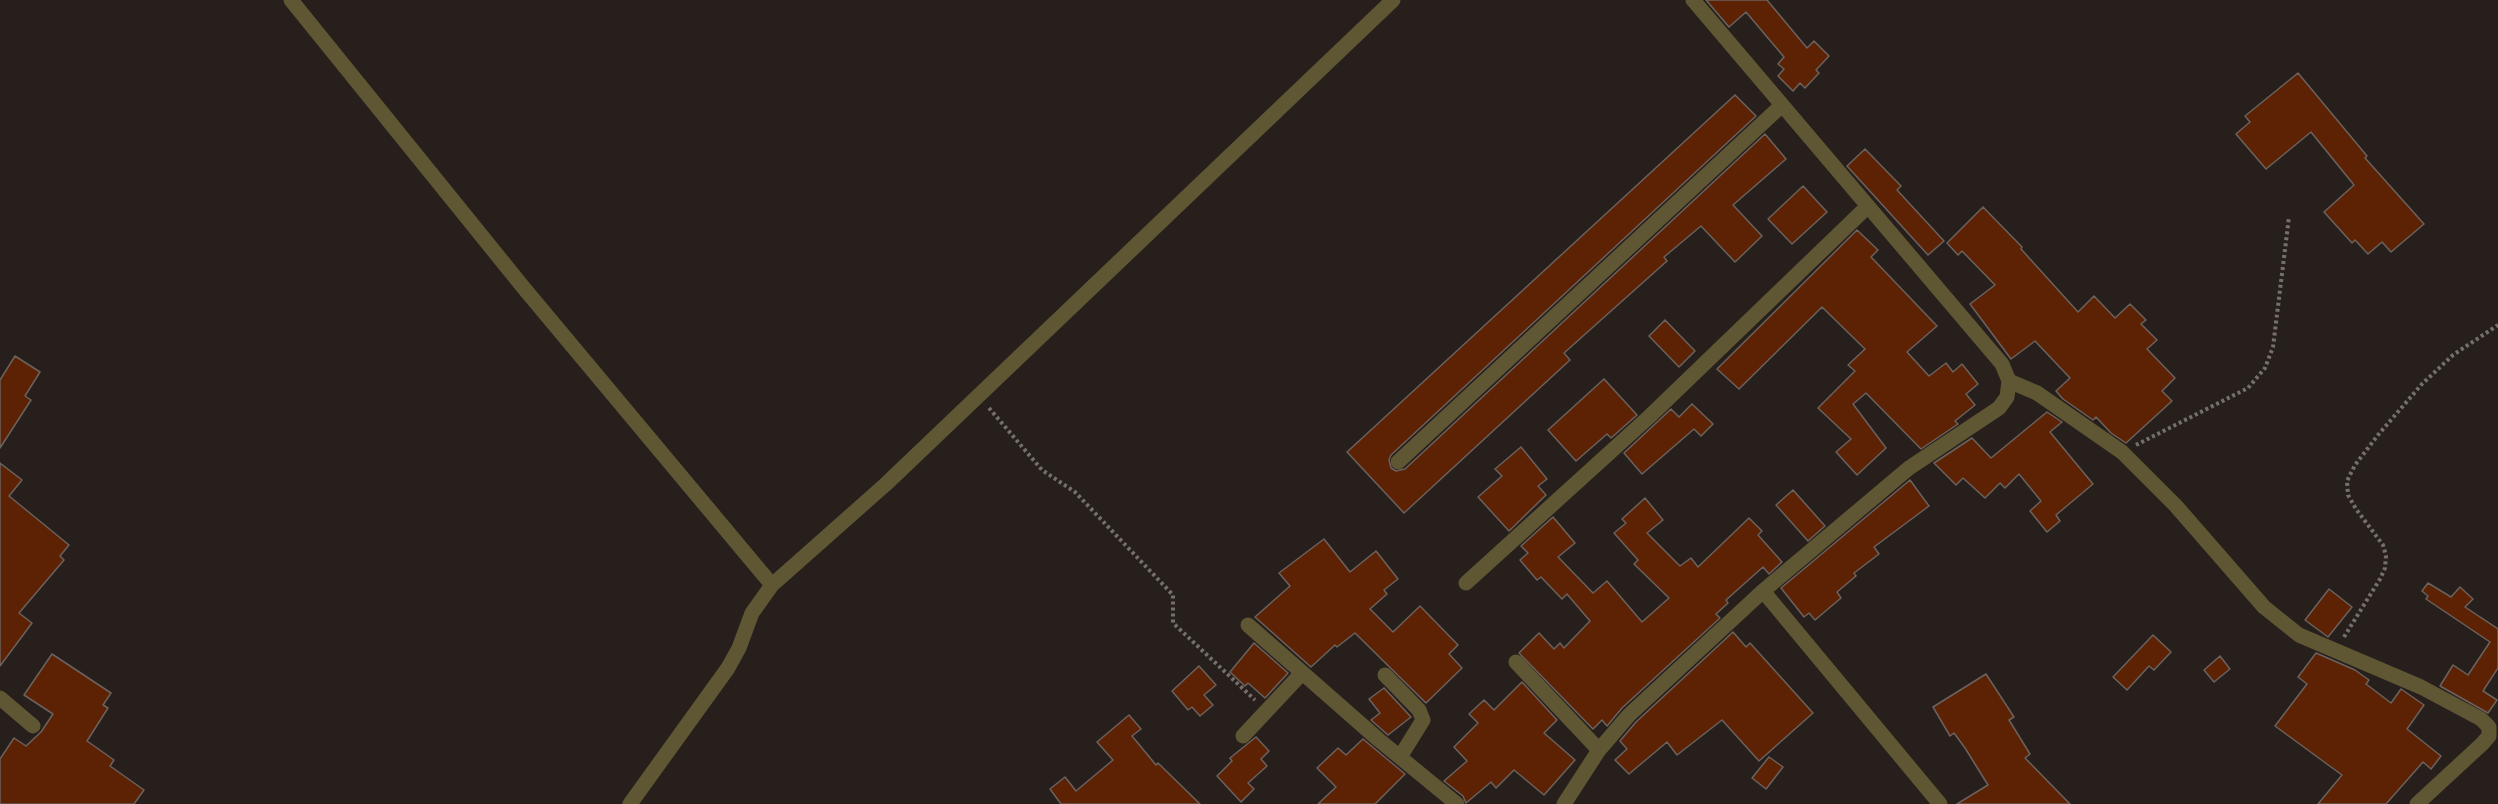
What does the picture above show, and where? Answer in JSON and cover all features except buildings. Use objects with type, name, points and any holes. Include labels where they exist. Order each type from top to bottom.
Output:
[{"type":"street","points":[[291,0],[523,287],[772,585]]},
{"type":"street","points":[[630,804],[728,668],[739,648],[752,613],[772,585],[886,484],[1393,0]]},
{"type":"street","points":[[1564,804],[1599,750],[1629,715],[1763,591],[1909,468],[1999,408],[2007,397],[2009,381],[2002,364],[1693,0]]},
{"type":"street","points":[[1398,462],[1782,106]]},
{"type":"street","points":[[1466,583],[1650,416],[1867,207]]},
{"type":"street","points":[[2009,381],[2037,393],[2122,452],[2176,506],[2264,607],[2299,635],[2421,687],[2481,719],[2494,734],[2417,804]]},
{"type":"street","points":[[1763,591],[1940,804]]},
{"type":"street","points":[[1248,625],[1457,804]]},
{"type":"street","points":[[1516,662],[1599,750]]},
{"type":"street","points":[[1243,736],[1302,672]]},
{"type":"street","points":[[1385,675],[1419,710],[1423,720],[1400,757]]},
{"type":"street","points":[[0,698],[33,726]]},
{"type":"path","points":[[2122,452],[2247,388],[2265,368],[2273,347],[2289,217]]},
{"type":"path","points":[[2334,651],[2385,568],[2386,556],[2383,545],[2348,495],[2347,481],[2355,465],[2422,384],[2453,355],[2498,325]]},
{"type":"path","points":[[979,396],[1042,470],[1074,492],[1173,595],[1173,623],[1266,711]]}]
